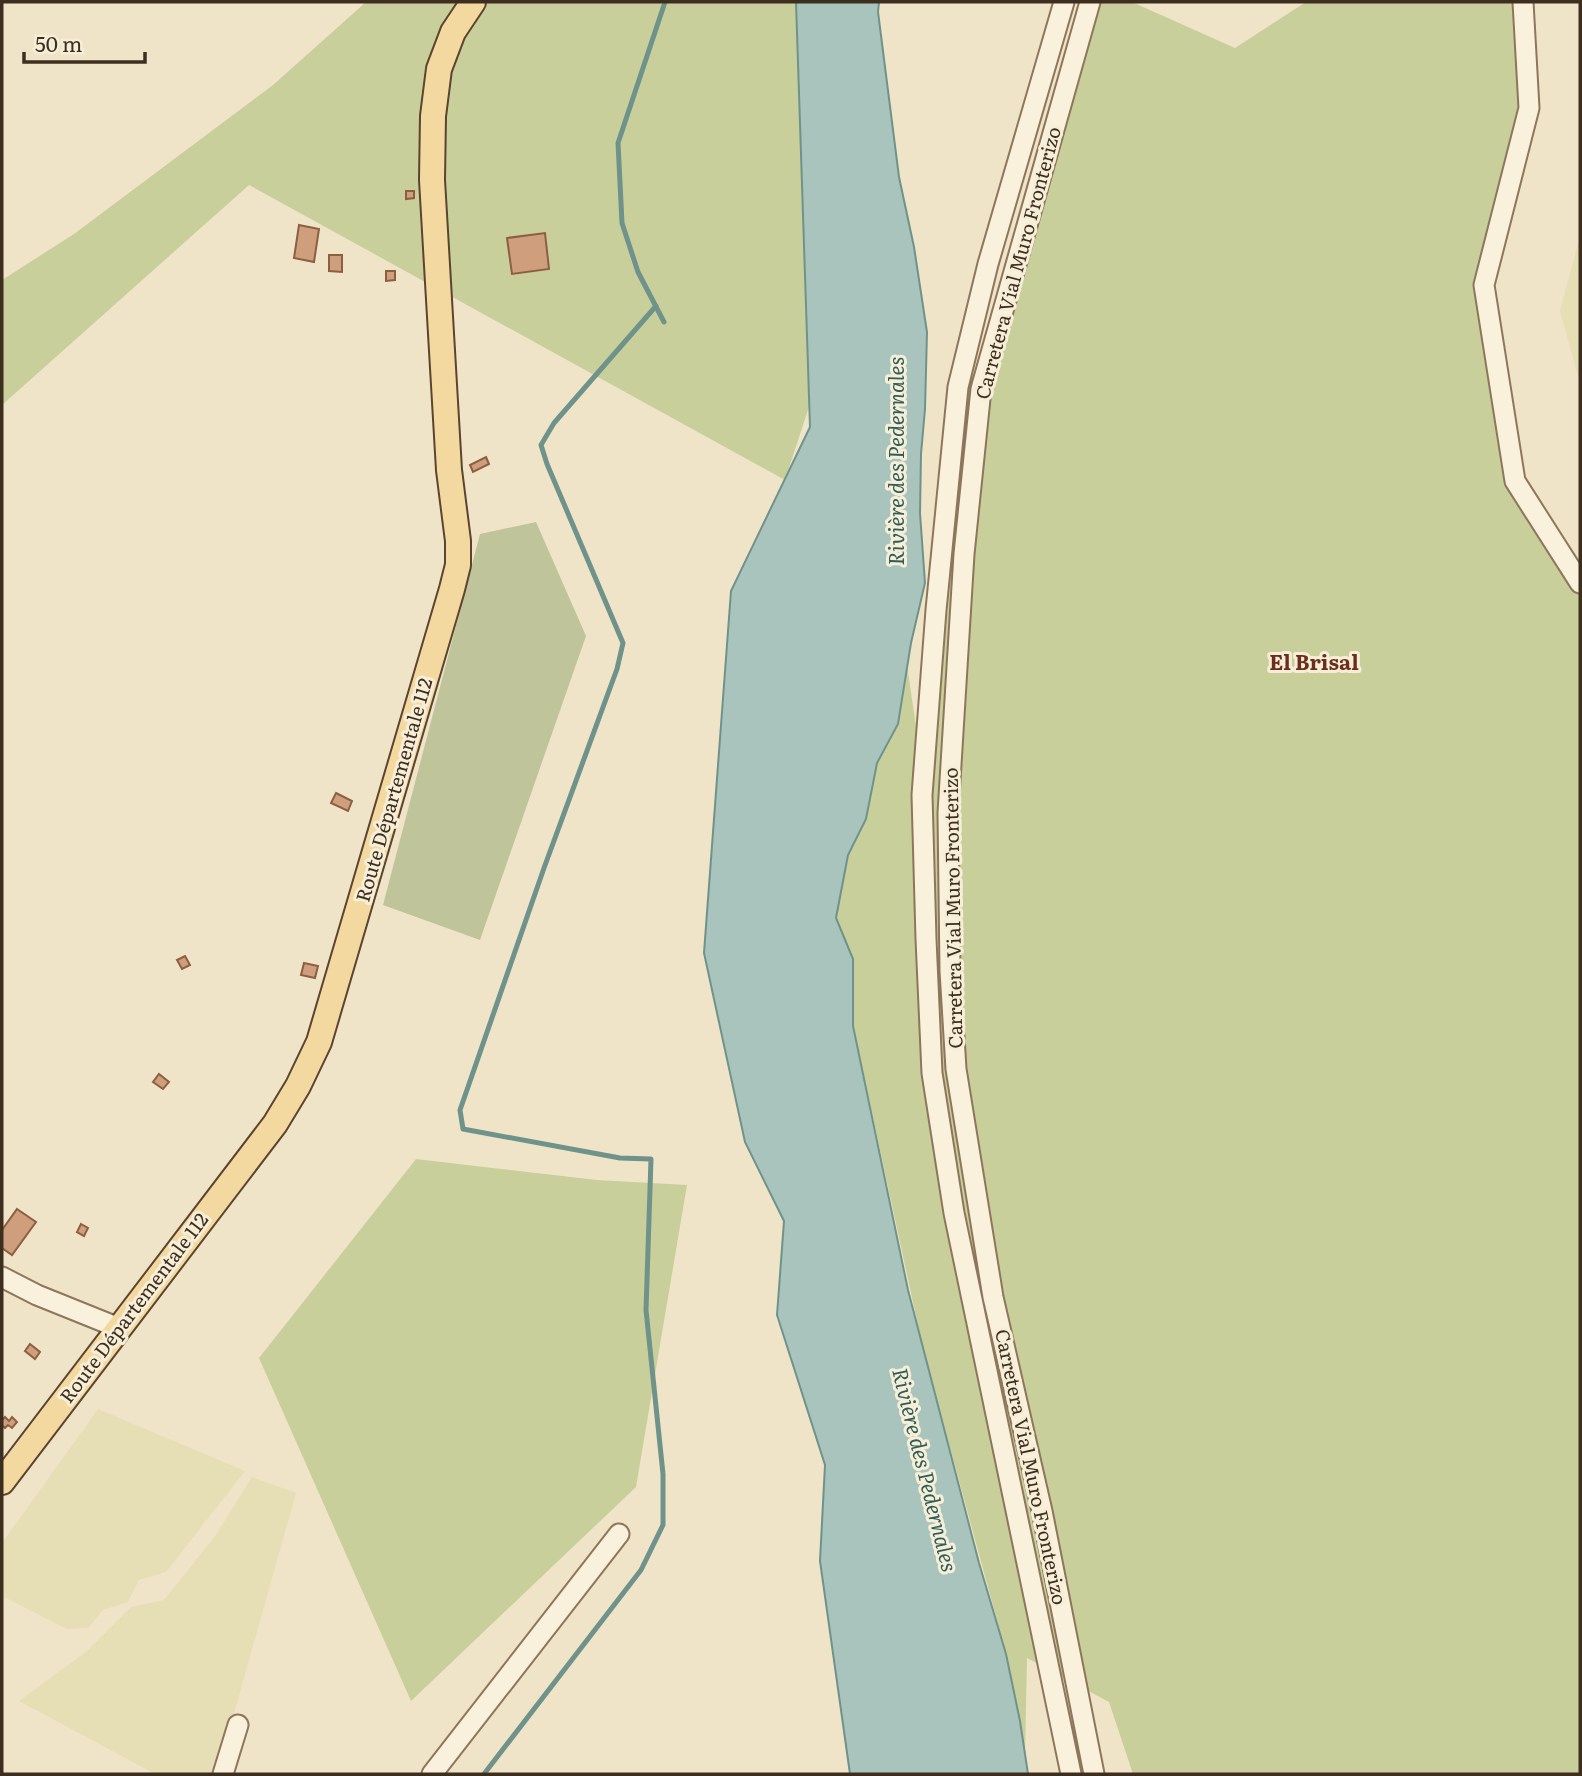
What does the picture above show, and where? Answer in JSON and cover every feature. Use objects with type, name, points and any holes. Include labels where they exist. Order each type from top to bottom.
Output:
[{"type":"main road","name":"Route Départementale 112","points":[[2,1482],[275,1124],[298,1086],[319,1042],[458,565],[458,541],[448,457],[432,180],[433,116],[439,69],[453,32],[473,2]]},
{"type":"street","name":"Carretera Vial Muro Fronterizo","points":[[1065,2],[988,264],[958,387],[937,601],[922,795],[932,1073],[954,1213],[1071,1774]]},
{"type":"street","name":"Carretera Vial Muro Fronterizo","points":[[1090,2],[981,389],[964,554],[948,813],[950,971],[956,1069],[993,1297],[1042,1511],[1094,1774]]},
{"type":"street","points":[[1523,2],[1529,108],[1484,285],[1515,481],[1580,583]]},
{"type":"street","points":[[2,1277],[37,1295],[119,1328]]},
{"type":"street","points":[[432,1774],[619,1534]]},
{"type":"street","points":[[223,1774],[238,1725]]},
{"type":"shaded area","points":[[1580,236],[1580,383],[1560,311]]},
{"type":"shaded area","points":[[98,1409],[245,1471],[166,1572],[139,1580],[128,1602],[103,1610],[88,1628],[67,1629],[2,1596],[2,1543]]},
{"type":"shaded area","points":[[252,1477],[296,1493],[217,1774],[155,1774],[19,1701],[87,1651],[131,1607],[164,1600],[216,1535]]},
{"type":"green space","points":[[366,2],[796,2],[809,407],[785,480],[249,185],[2,405],[2,280],[74,234],[273,85]]},
{"type":"green space","points":[[1090,2],[1132,2],[1235,48],[1306,2],[1523,2],[1529,108],[1484,286],[1515,481],[1580,566],[1580,1774],[1133,1774],[1109,1702],[1027,1658],[1025,1754],[1002,1639],[922,1344],[853,1025],[853,959],[836,918],[848,855],[866,818],[877,763],[898,722],[907,665],[918,740],[937,602]]},
{"type":"green space","points":[[536,522],[586,636],[480,940],[383,905],[480,534]]},
{"type":"green space","points":[[416,1159],[597,1180],[687,1185],[636,1487],[411,1701],[259,1358]]},
{"type":"water","name":"Rivière des Pedernales","points":[[796,2],[879,2],[878,12],[899,177],[914,247],[927,332],[920,513],[925,583],[911,643],[898,724],[877,763],[866,819],[848,855],[836,918],[853,959],[853,1026],[908,1290],[979,1563],[1006,1654],[1028,1774],[850,1774],[820,1561],[825,1465],[777,1315],[784,1221],[745,1142],[704,953],[731,591],[810,427]]},
{"type":"building","points":[[406,191],[414,191],[414,198],[406,199]]},
{"type":"building","points":[[299,225],[319,229],[314,262],[294,258]]},
{"type":"building","points":[[545,233],[549,269],[512,274],[507,238]]},
{"type":"building","points":[[329,255],[342,255],[342,272],[329,271]]},
{"type":"building","points":[[386,271],[395,271],[395,280],[386,281]]},
{"type":"building","points":[[486,457],[489,464],[473,472],[470,465]]},
{"type":"building","points":[[336,793],[352,801],[348,811],[331,803]]},
{"type":"building","points":[[185,956],[190,965],[182,969],[177,960]]},
{"type":"building","points":[[304,963],[318,966],[315,978],[301,975]]},
{"type":"building","points":[[159,1074],[169,1082],[163,1089],[153,1082]]},
{"type":"building","points":[[17,1209],[36,1222],[12,1255],[2,1248],[2,1230]]},
{"type":"building","points":[[81,1224],[88,1228],[84,1236],[77,1232]]},
{"type":"building","points":[[30,1344],[40,1352],[35,1359],[25,1351]]},
{"type":"building","points":[[5,1417],[9,1421],[12,1417],[17,1422],[12,1428],[2,1425]]},
{"type":"waterway","points":[[664,322],[638,272],[622,223],[618,143],[665,2]]},
{"type":"waterway","points":[[484,1774],[641,1570],[663,1525],[663,1474],[646,1310],[651,1159],[620,1158],[463,1129],[460,1110],[617,669],[623,643],[541,445],[554,423],[656,306]]},
{"type":"district","name":"El Brisal","points":[[1314,663]]}]
